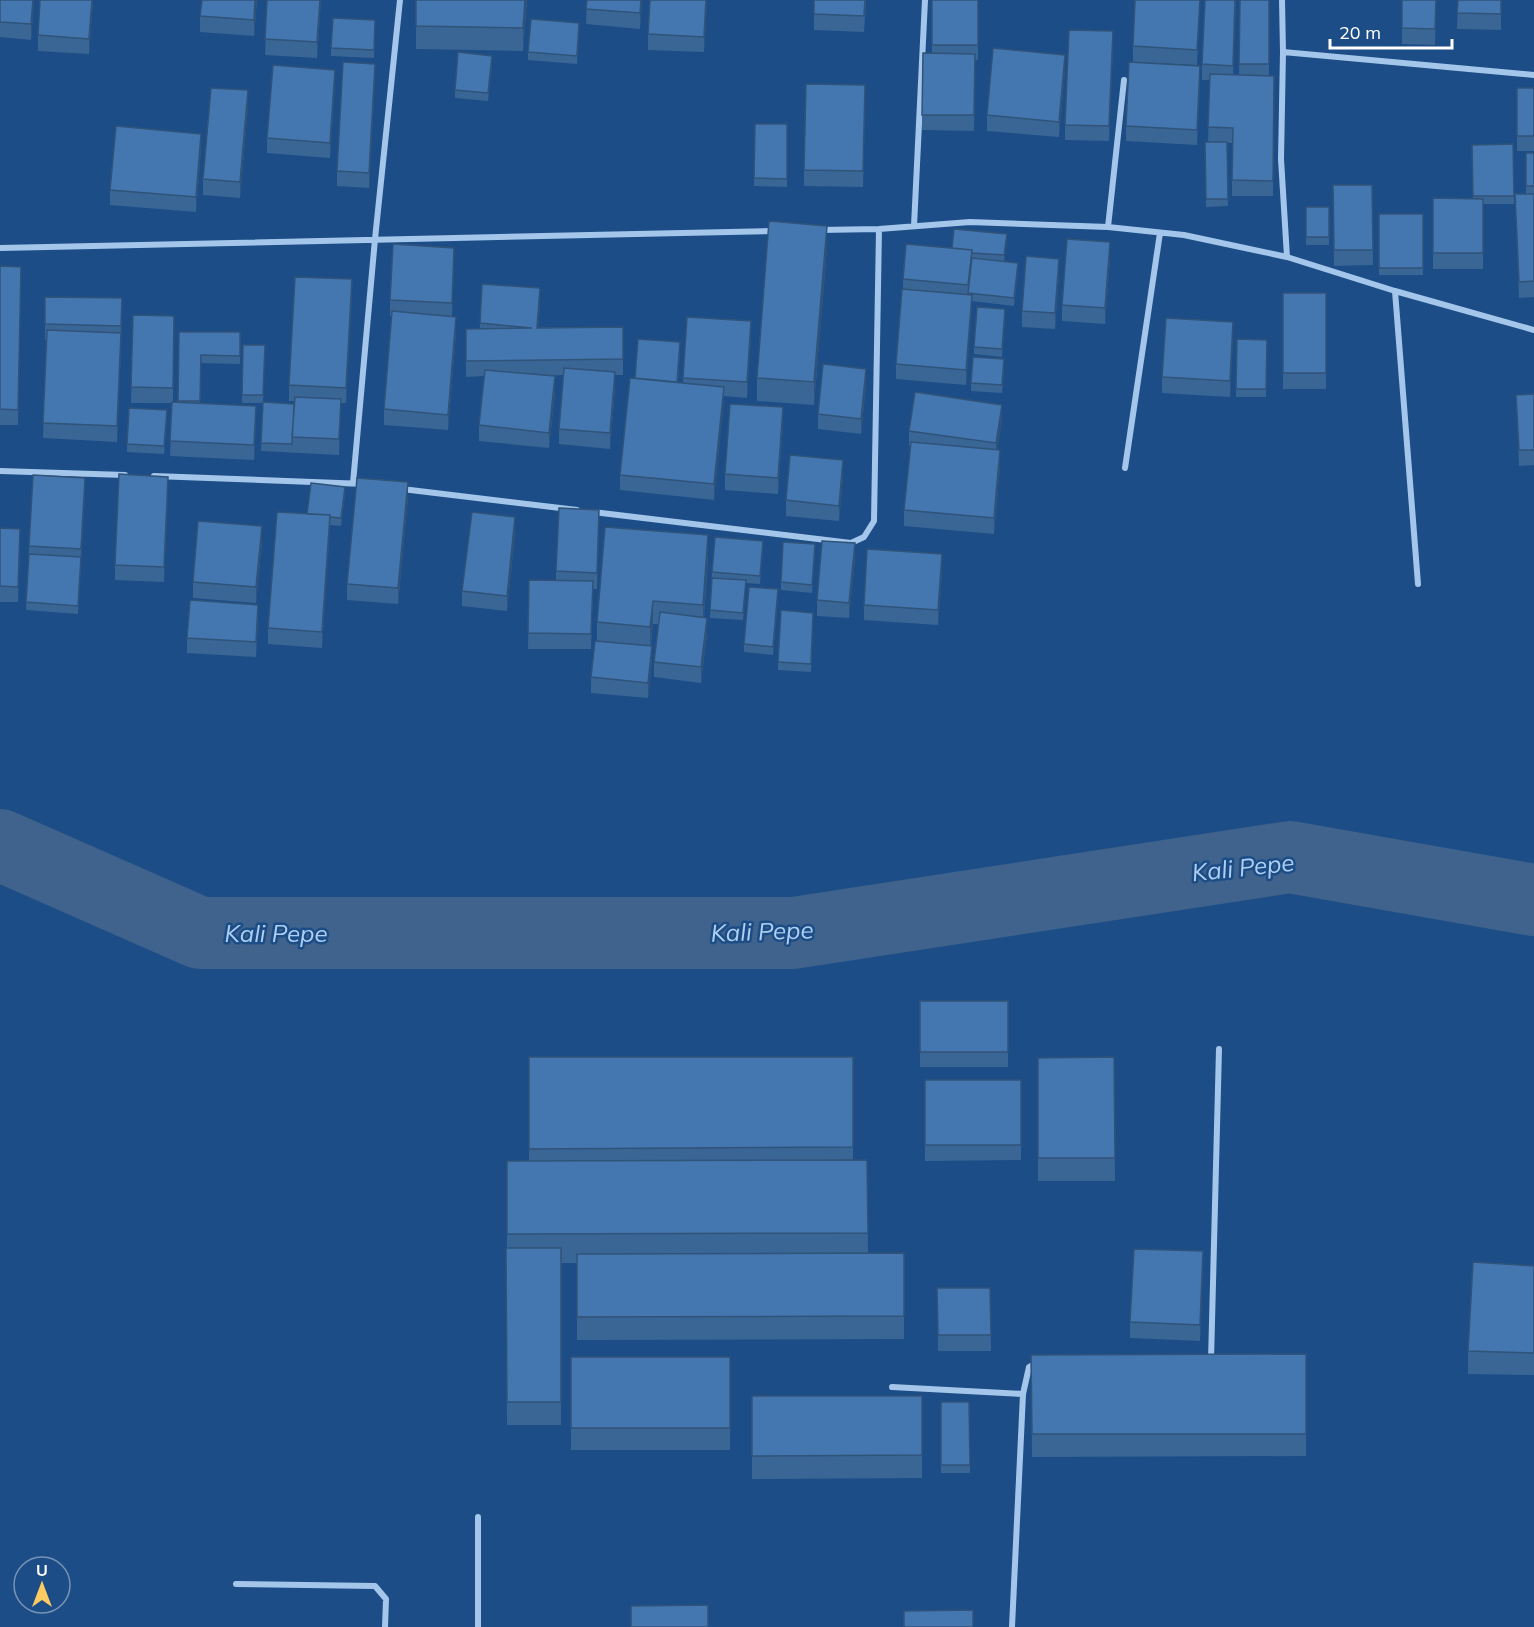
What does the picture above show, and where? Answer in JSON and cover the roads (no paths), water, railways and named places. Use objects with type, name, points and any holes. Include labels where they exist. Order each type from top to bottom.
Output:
[{"type":"street","points":[[353,483],[400,0]]},
{"type":"street","points":[[914,226],[926,0]]},
{"type":"street","points":[[1282,0],[1281,159],[1287,257]]},
{"type":"street","points":[[1283,52],[1534,75]]},
{"type":"street","points":[[1108,227],[1124,80]]},
{"type":"street","points":[[808,231],[879,229],[970,222],[1108,227],[1184,235],[1287,257],[1395,291],[1534,330]]},
{"type":"street","points":[[389,487],[851,543],[864,537],[874,521],[879,229]]},
{"type":"street","points":[[0,248],[785,231]]},
{"type":"street","points":[[1125,468],[1160,232]]},
{"type":"street","points":[[1395,291],[1418,584]]},
{"type":"street","points":[[0,471],[130,476]]},
{"type":"street","points":[[141,476],[353,483],[377,486]]},
{"type":"street","points":[[1210,1365],[1219,1049]]},
{"type":"street","points":[[1012,1627],[1023,1394],[1029,1367],[1037,1361],[1046,1360]]},
{"type":"street","points":[[1200,1364],[1221,1365]]},
{"type":"street","points":[[892,1387],[1023,1394]]},
{"type":"street","points":[[478,1517],[478,1627]]},
{"type":"street","points":[[236,1584],[375,1586],[386,1599],[385,1627]]},
{"type":"waterway","name":"Kali Pepe","points":[[0,845],[200,933],[793,933],[1290,857],[1534,900]]}]
